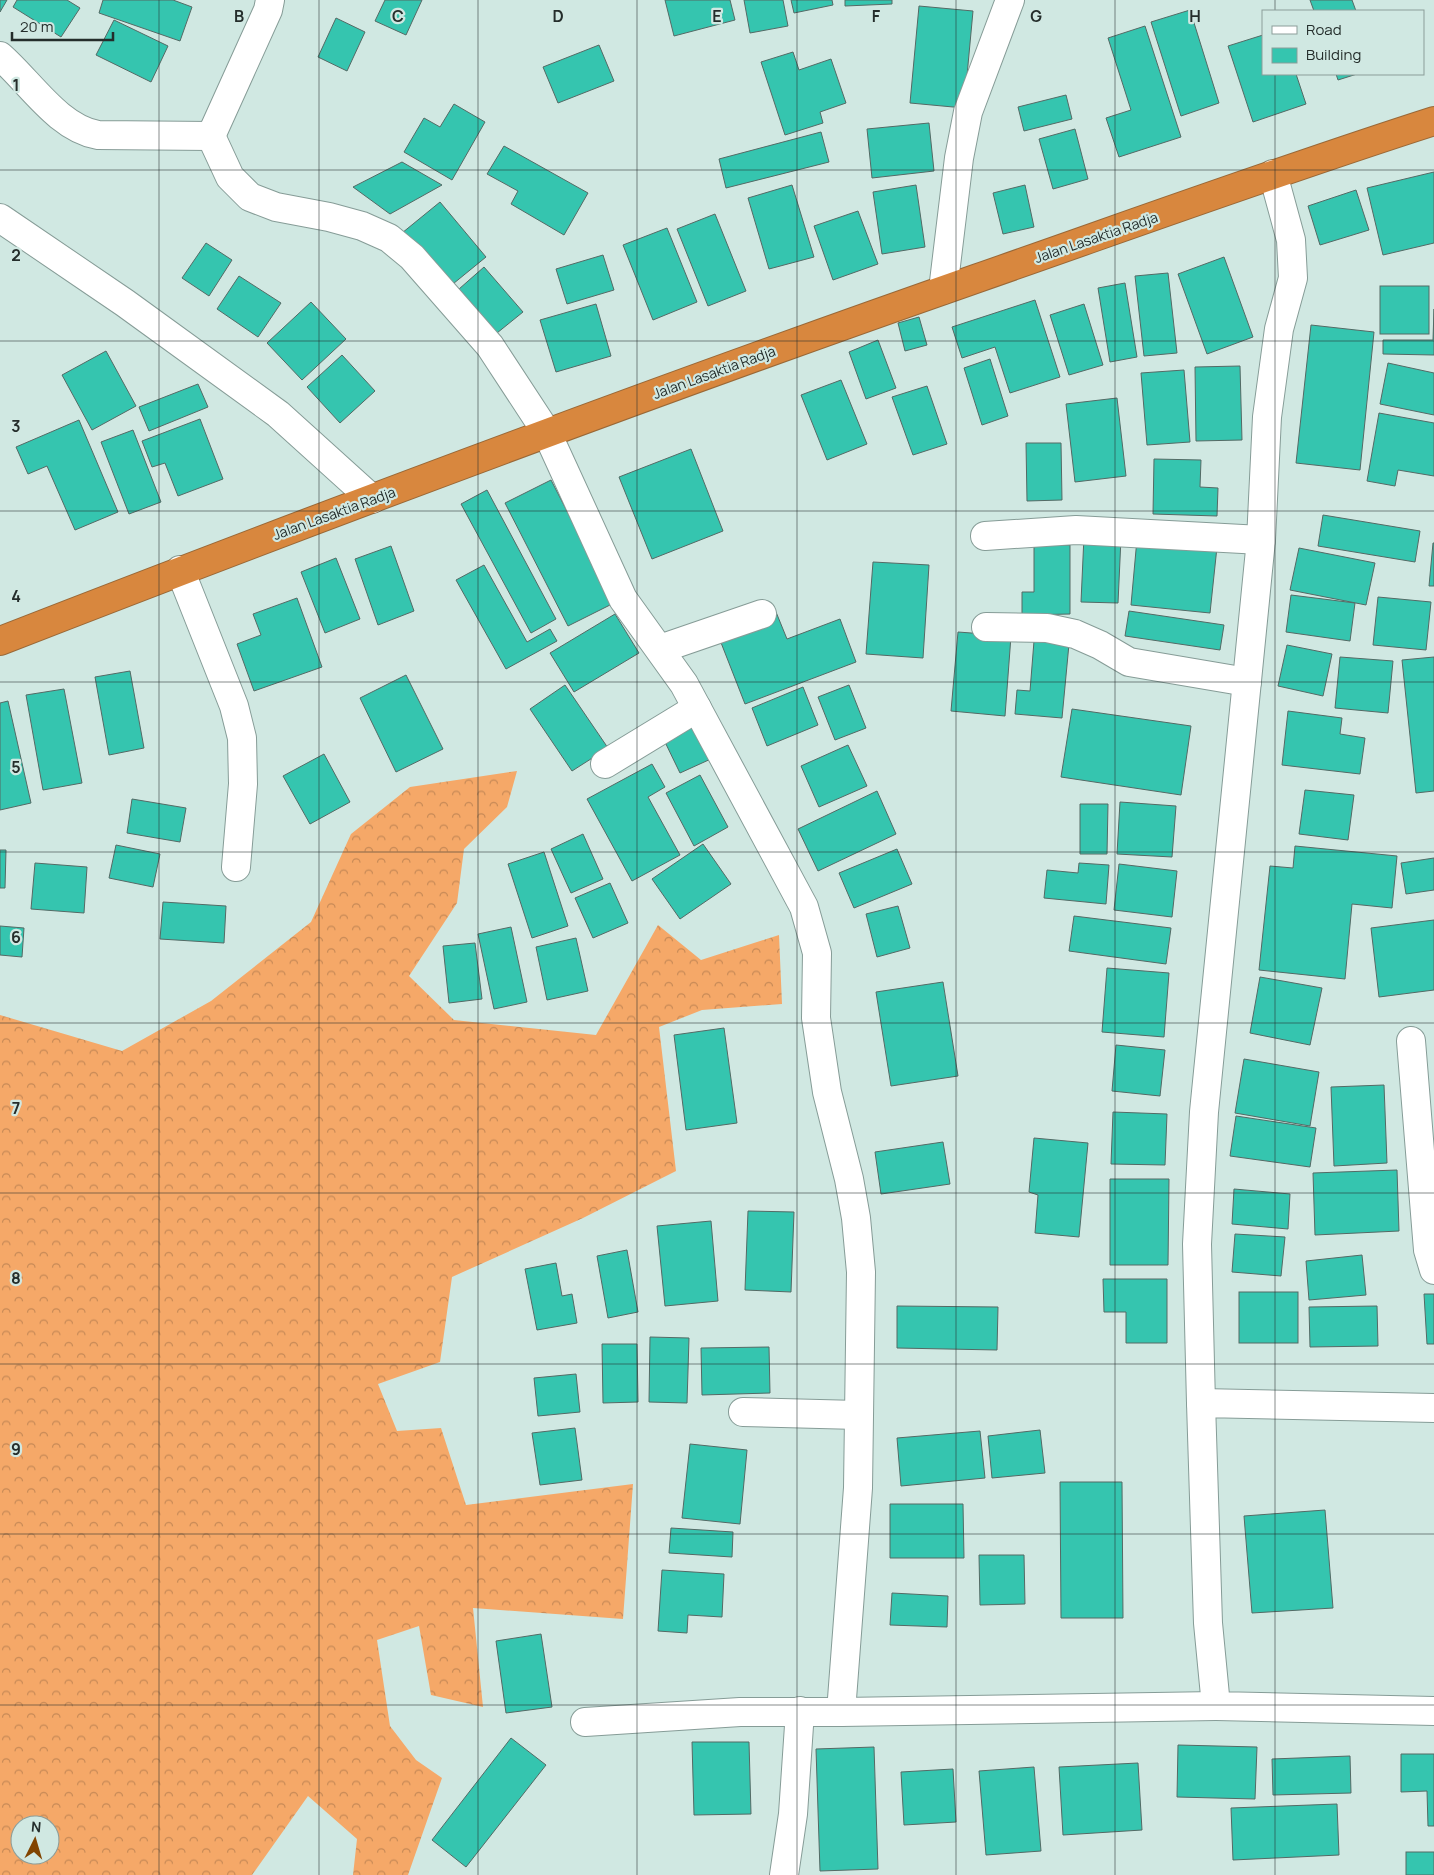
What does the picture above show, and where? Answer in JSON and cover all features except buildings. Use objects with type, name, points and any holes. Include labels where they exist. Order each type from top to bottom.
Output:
[{"type":"highway","name":"Jalan Lasaktia Radja","points":[[0,640],[180,570],[547,433],[1273,174],[1434,121]]},
{"type":"street","points":[[270,0],[268,10],[211,136],[230,177],[250,196],[276,207],[329,217],[362,226],[389,238],[412,257],[490,346],[547,433],[623,599],[660,649],[697,708],[804,907],[817,953],[816,1018],[827,1092],[849,1179],[856,1218],[860,1263],[858,1488],[842,1712]]},
{"type":"street","points":[[944,290],[959,158],[968,112],[1010,0]]},
{"type":"street","points":[[0,56],[17,70],[64,121],[86,133],[98,135],[211,136]]},
{"type":"street","points":[[1216,1706],[1208,1613],[1197,1244],[1198,1190],[1215,995],[1261,540],[1268,417],[1278,329],[1289,297],[1294,266],[1291,240],[1273,174]]},
{"type":"street","points":[[0,218],[125,303],[278,414],[372,499]]},
{"type":"street","points":[[986,536],[1076,530],[1261,540]]},
{"type":"street","points":[[180,570],[234,706],[242,738],[243,784],[236,867]]},
{"type":"street","points":[[660,649],[762,614]]},
{"type":"street","points":[[986,627],[1047,628],[1075,634],[1100,645],[1129,662],[1247,682]]},
{"type":"street","points":[[605,764],[697,708]]},
{"type":"street","points":[[1411,1041],[1428,1250],[1434,1270]]},
{"type":"street","points":[[1201,1403],[1434,1408]]},
{"type":"street","points":[[743,1412],[858,1415]]},
{"type":"street","points":[[585,1722],[740,1712],[1216,1706],[1434,1711]]},
{"type":"street","points":[[784,1875],[793,1814],[800,1712]]},
{"type":"green space","points":[[517,771],[507,807],[464,849],[457,903],[409,976],[454,1020],[596,1035],[658,925],[701,960],[779,935],[782,1004],[702,1010],[659,1027],[676,1171],[583,1218],[452,1277],[440,1362],[378,1384],[397,1431],[441,1428],[466,1505],[633,1484],[623,1619],[473,1608],[483,1707],[431,1695],[419,1626],[377,1640],[390,1726],[416,1760],[442,1778],[408,1875],[353,1875],[357,1839],[308,1796],[252,1875],[0,1875],[0,1015],[122,1051],[211,1001],[311,922],[351,834],[410,787]]}]
